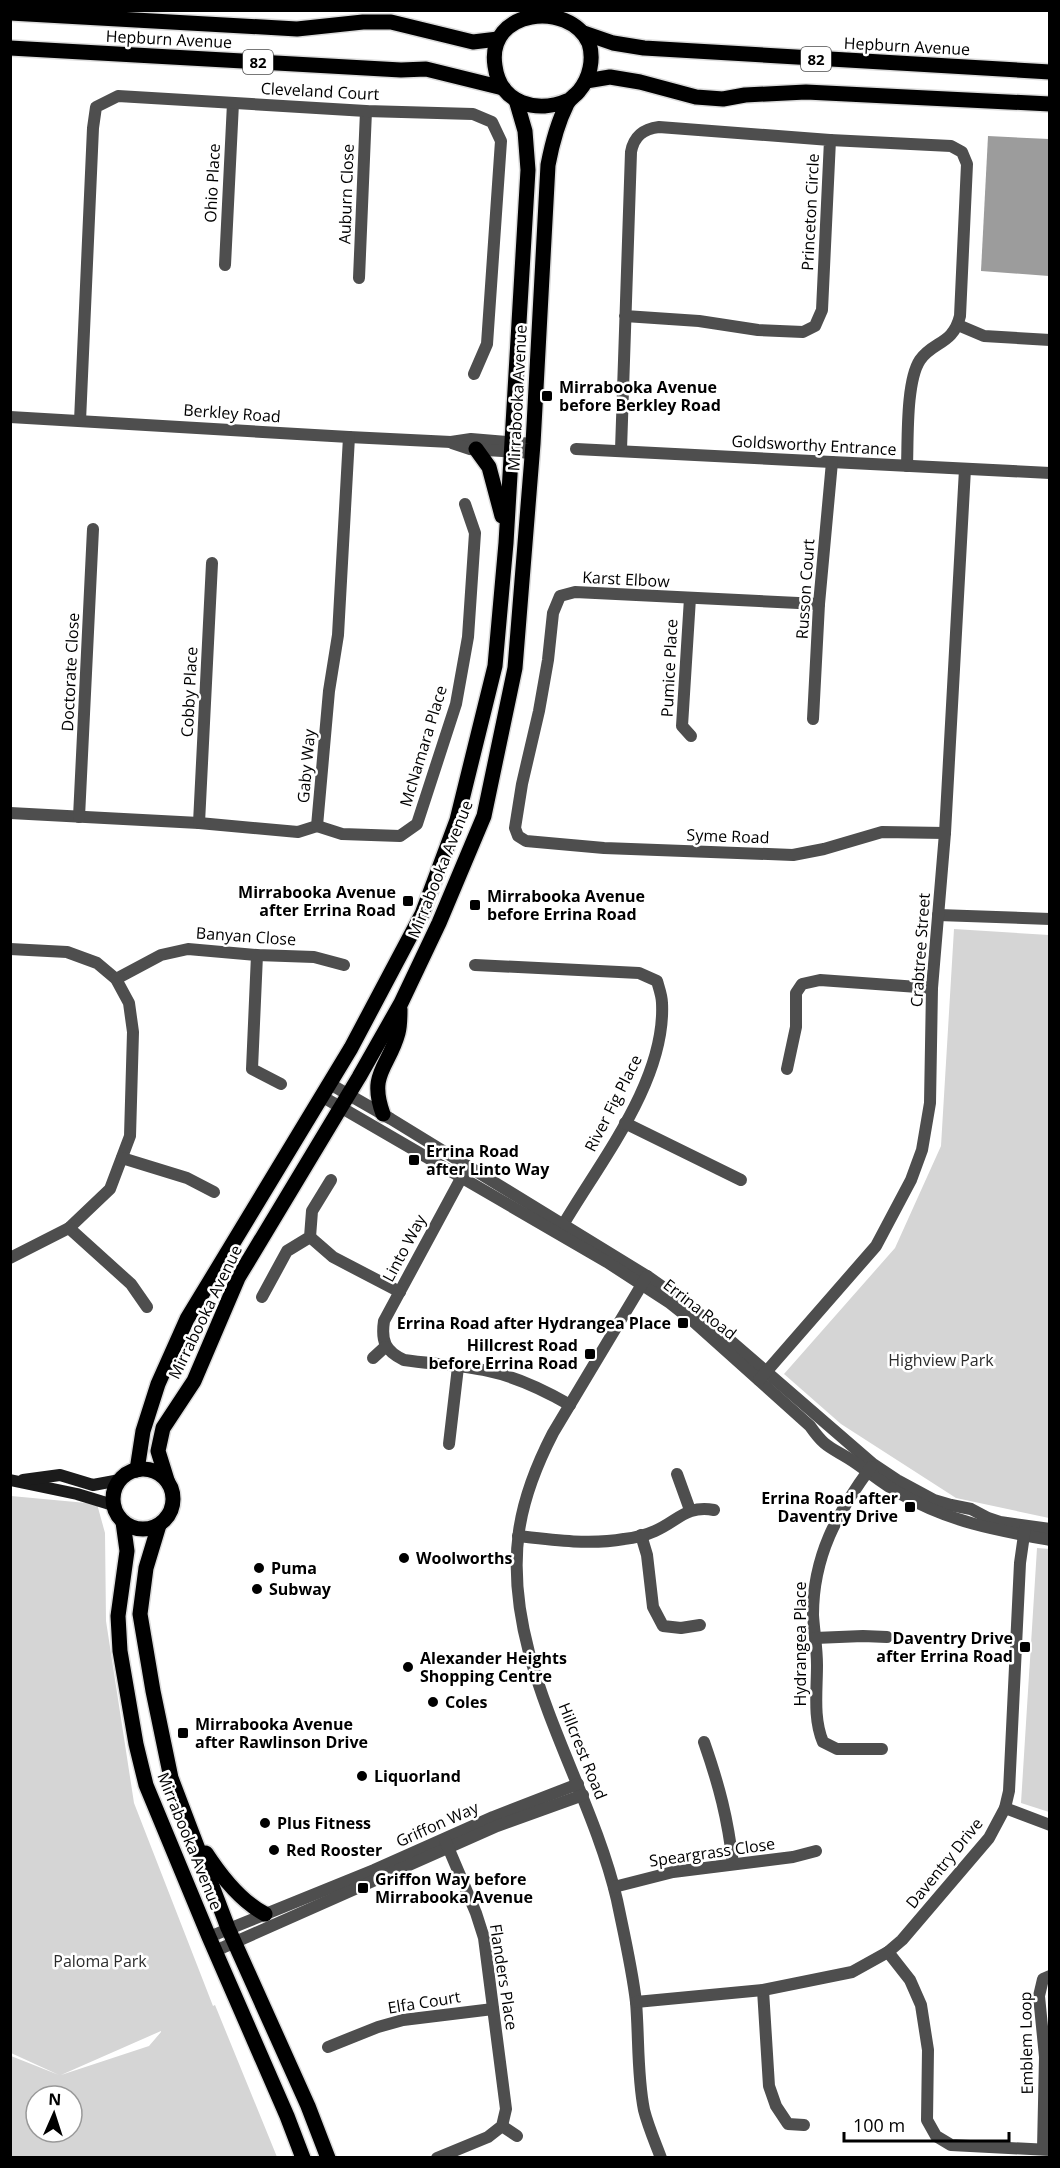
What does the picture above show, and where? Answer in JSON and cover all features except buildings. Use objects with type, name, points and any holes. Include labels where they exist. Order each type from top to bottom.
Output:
[{"type":"main road","name":"82","points":[[498,39],[506,28],[528,12],[549,11],[567,14],[584,33]]},
{"type":"main road","name":"Hepburn Avenue","points":[[10,14],[297,29],[363,21],[390,22],[473,42],[498,39]]},
{"type":"main road","name":"Hepburn Avenue","points":[[584,33],[613,43],[644,48],[1050,72]]},
{"type":"main road","points":[[569,100],[579,92],[590,69],[589,45],[584,33]]},
{"type":"main road","points":[[498,39],[494,64],[503,88]]},
{"type":"main road","name":"Hepburn Avenue","points":[[10,48],[401,70],[426,69],[503,88]]},
{"type":"main road","name":"82","points":[[586,81],[610,77],[640,82],[696,97],[723,99],[745,95],[806,92],[1050,105]]},
{"type":"main road","name":"82","points":[[503,88],[516,100],[529,106],[543,108],[556,106],[569,100]]},
{"type":"main road","name":"Mirrabooka Avenue","points":[[137,1470],[143,1431],[158,1384],[187,1319],[326,1091],[422,914],[457,820],[495,666],[506,543],[528,170],[525,131],[516,100]]},
{"type":"main road","name":"Mirrabooka Avenue","points":[[328,2157],[308,2106],[228,1928],[171,1778],[140,1614],[146,1568],[159,1526],[170,1514],[173,1506],[172,1488],[167,1480],[158,1451],[163,1428],[194,1381],[238,1278],[266,1228],[346,1101],[401,1003],[439,923],[484,816],[515,668],[533,448],[548,165],[555,132],[569,100]]},
{"type":"main road","points":[[476,449],[489,467],[500,507],[506,543]]},
{"type":"main road","points":[[383,1114],[378,1101],[379,1075],[398,1033],[401,1003]]},
{"type":"main road","points":[[113,1505],[113,1496],[120,1480],[128,1473],[137,1470],[153,1470],[167,1480]]},
{"type":"main road","name":"Mirrabooka Avenue","points":[[113,1505],[123,1522],[127,1551],[122,1575],[118,1628],[120,1653],[136,1744],[146,1785],[303,2157]]},
{"type":"main road","points":[[123,1522],[141,1529],[159,1526]]},
{"type":"main road","points":[[191,1831],[221,1875],[253,1907],[265,1914]]},
{"type":"street","name":"Cleveland Court","points":[[80,421],[92,139],[96,107],[118,96],[366,111],[473,114],[492,122],[501,141],[487,344],[474,374]]},
{"type":"street","name":"Ohio Place","points":[[225,265],[232,103]]},
{"type":"street","name":"Auburn Close","points":[[359,278],[366,111]]},
{"type":"street","name":"Princeton Circle","points":[[621,450],[625,316],[631,152],[632,145],[640,133],[659,127],[830,140],[822,310],[815,326],[803,332],[758,330],[699,321],[625,316]]},
{"type":"street","points":[[830,140],[951,146],[962,152],[967,164],[962,308],[958,325],[948,338],[922,357],[914,373],[906,466]]},
{"type":"street","points":[[958,325],[984,336],[1050,340]]},
{"type":"street","name":"Berkley Road","points":[[10,417],[451,442],[471,439],[533,448]]},
{"type":"street","name":"Gaby Way","points":[[10,813],[199,823],[298,832],[317,826],[329,691],[338,635],[348,437]]},
{"type":"street","name":"Berkley Road","points":[[451,442],[476,449],[511,446]]},
{"type":"street","name":"Goldsworthy Entrance","points":[[576,449],[1050,473]]},
{"type":"street","name":"Russon Court","points":[[813,719],[819,604],[831,462]]},
{"type":"street","name":"Crabtree Street","points":[[763,1376],[876,1246],[911,1180],[922,1150],[930,1103],[932,988],[945,833],[965,469]]},
{"type":"street","name":"McNamara Place","points":[[317,826],[342,834],[400,837],[417,824],[456,705],[468,637],[475,533],[465,504]]},
{"type":"street","name":"Doctorate Close","points":[[79,817],[93,529]]},
{"type":"street","name":"Cobby Place","points":[[199,823],[212,563]]},
{"type":"street","name":"Karst Elbow","points":[[515,828],[522,784],[541,699],[553,613],[560,596],[575,592],[819,604]]},
{"type":"street","name":"Pumice Place","points":[[690,598],[682,726],[691,736]]},
{"type":"street","name":"Syme Road","points":[[515,828],[518,836],[526,841],[604,848],[793,855],[824,849],[882,832],[945,833]]},
{"type":"street","points":[[938,915],[1050,919]]},
{"type":"street","points":[[10,949],[67,952],[97,963],[116,979],[129,1003],[133,1032],[130,1136],[110,1189],[69,1228],[10,1258]]},
{"type":"street","name":"Banyan Close","points":[[116,979],[160,955],[188,949],[314,957],[344,965]]},
{"type":"street","points":[[257,955],[252,1069],[281,1084]]},
{"type":"street","name":"River Fig Place","points":[[475,965],[639,973],[657,981],[663,1002],[657,1052],[652,1067],[625,1123],[561,1229]]},
{"type":"street","points":[[787,1069],[796,1027],[796,993],[802,984],[820,980],[932,988]]},
{"type":"street","name":"Errina Road","points":[[326,1091],[695,1310],[763,1376],[870,1468],[922,1506],[999,1532],[1050,1529]]},
{"type":"street","name":"Errina Road","points":[[346,1101],[383,1114],[464,1172]]},
{"type":"street","points":[[625,1123],[741,1180]]},
{"type":"street","points":[[122,1158],[187,1178],[214,1192]]},
{"type":"street","name":"Linto Way","points":[[385,1347],[382,1335],[384,1321],[464,1172]]},
{"type":"street","points":[[310,1237],[312,1211],[331,1180]]},
{"type":"street","points":[[69,1228],[131,1284],[147,1307]]},
{"type":"street","points":[[310,1237],[333,1257],[400,1292]]},
{"type":"street","points":[[262,1297],[287,1251],[310,1237]]},
{"type":"street","name":"Hillcrest Road","points":[[644,1281],[539,1460],[529,1486],[518,1536],[517,1566],[519,1597],[532,1660],[614,1887],[636,2002],[638,2051],[645,2111],[661,2157]]},
{"type":"street","points":[[373,1358],[385,1347],[394,1355],[404,1359],[486,1370],[524,1382],[570,1405]]},
{"type":"street","points":[[449,1444],[458,1367]]},
{"type":"street","name":"Hydrangea Place","points":[[870,1468],[837,1520],[818,1565],[815,1585],[817,1728],[823,1742],[837,1749],[882,1749]]},
{"type":"street","points":[[16,1480],[60,1474],[93,1485],[120,1480]]},
{"type":"street","points":[[677,1474],[690,1510]]},
{"type":"street","points":[[16,1480],[78,1494],[113,1505]]},
{"type":"street","points":[[518,1536],[584,1541],[624,1539],[656,1531],[690,1510],[714,1510]]},
{"type":"street","name":"Errina Road","points":[[1025,1531],[1050,1540]]},
{"type":"street","name":"Daventry Drive","points":[[636,2002],[763,1990],[852,1972],[888,1952],[902,1940],[989,1838],[1005,1808],[1009,1791],[1020,1563],[1025,1531]]},
{"type":"street","points":[[641,1535],[647,1555],[652,1607],[663,1626],[681,1628],[700,1625]]},
{"type":"street","points":[[815,1638],[887,1637]]},
{"type":"street","points":[[704,1742],[722,1797],[733,1864]]},
{"type":"street","name":"Griffon Way","points":[[212,1944],[235,1942],[447,1843],[493,1817],[580,1790]]},
{"type":"street","points":[[1005,1808],[1050,1825]]},
{"type":"street","name":"Griffon Way","points":[[212,1944],[228,1928],[447,1843]]},
{"type":"street","name":"Flanders Place","points":[[447,1843],[484,1938],[506,2109],[502,2126]]},
{"type":"street","name":"Speargrass Close","points":[[614,1887],[656,1875],[793,1857],[816,1851]]},
{"type":"street","points":[[888,1952],[910,1980],[921,2005],[928,2050],[927,2120],[936,2136],[951,2145],[1046,2150]]},
{"type":"street","name":"Emblem Loop","points":[[1046,2150],[1045,2057],[1039,1996],[1043,1979],[1050,1976]]},
{"type":"street","points":[[763,1990],[770,2086],[776,2106],[788,2124],[804,2125]]},
{"type":"street","name":"Elfa Court","points":[[328,2047],[378,2026],[403,2020],[493,2009]]},
{"type":"street","points":[[437,2157],[488,2137],[502,2126],[517,2136]]},
{"type":"green space","name":"Highview Park","points":[[954,929],[1049,935],[1049,1518],[956,1498],[841,1424],[784,1374],[895,1248],[941,1146]]},
{"type":"green space","name":"Paloma Park","points":[[11,1496],[97,1504],[105,1533],[106,1621],[134,1803],[213,2006],[215,2005],[277,2157],[11,2157],[11,2056],[59,2075],[11,2053]],"holes":[[[161,2031],[149,2046],[61,2075]]]},
{"type":"green space","points":[[1037,1548],[1050,1549],[1049,1812],[1021,1803]]},
{"type":"shaded area","points":[[988,136],[1049,139],[1049,276],[981,271]]},
{"type":"place","name":"Mirrabooka Avenue before Berkley Road","points":[[547,396]]},
{"type":"place","name":"Mirrabooka Avenue after Errina Road","points":[[408,901]]},
{"type":"place","name":"Mirrabooka Avenue before Errina Road","points":[[475,905]]},
{"type":"place","name":"Errina Road after Linto Way","points":[[414,1160]]},
{"type":"place","name":"Errina Road after Hydrangea Place","points":[[683,1323]]},
{"type":"place","name":"Hillcrest Road before Errina Road","points":[[590,1354]]},
{"type":"place","name":"Errina Road after Daventry Drive","points":[[910,1507]]},
{"type":"place","name":"Woolworths","points":[[404,1558]]},
{"type":"place","name":"Puma","points":[[259,1568]]},
{"type":"place","name":"Subway","points":[[257,1589]]},
{"type":"place","name":"Daventry Drive after Errina Road","points":[[1025,1647]]},
{"type":"place","name":"Alexander Heights Shopping Centre","points":[[408,1667]]},
{"type":"place","name":"Coles","points":[[433,1702]]},
{"type":"place","name":"Mirrabooka Avenue after Rawlinson Drive","points":[[183,1733]]},
{"type":"place","name":"Liquorland","points":[[362,1776]]},
{"type":"place","name":"Plus Fitness","points":[[265,1823]]},
{"type":"place","name":"Red Rooster","points":[[274,1850]]},
{"type":"place","name":"Griffon Way before Mirrabooka Avenue","points":[[363,1888]]}]
